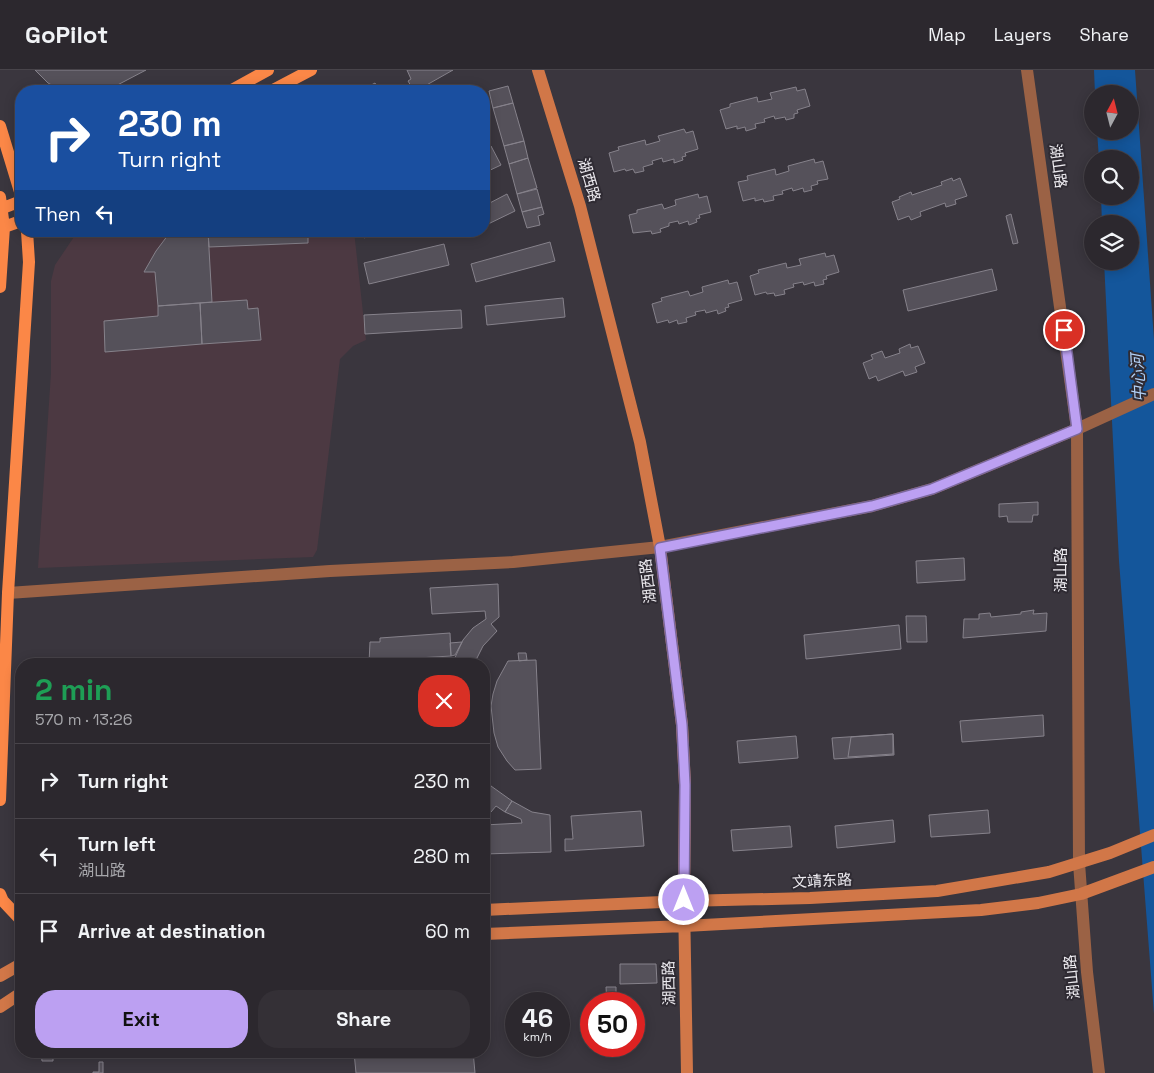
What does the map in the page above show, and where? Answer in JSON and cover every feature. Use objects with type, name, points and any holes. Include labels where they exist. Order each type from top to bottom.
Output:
[{"type":"main road","points":[[241,85],[268,70]]},
{"type":"main road","points":[[282,85],[311,70]]},
{"type":"main road","name":"湖西路","points":[[538,70],[580,206],[638,432],[660,548],[682,725],[685,785],[684,900],[687,1073]]},
{"type":"main road","points":[[0,126],[15,175]]},
{"type":"main road","points":[[0,286],[4,227],[1,202],[15,201]]},
{"type":"main road","points":[[4,227],[15,223]]},
{"type":"main road","points":[[0,800],[8,593],[29,262],[27,237]]},
{"type":"main road","name":"文靖东路","points":[[490,910],[684,900],[810,898],[937,891],[1049,872],[1110,853],[1154,835]]},
{"type":"main road","points":[[490,934],[685,926],[981,910],[1038,903],[1081,894],[1154,867]]},
{"type":"main road","points":[[0,894],[3,901],[15,914]]},
{"type":"main road","points":[[0,976],[15,967]]},
{"type":"main road","points":[[0,1007],[15,997]]},
{"type":"street","name":"湖山路","points":[[1027,70],[1077,429],[1079,863],[1087,972],[1100,1073]]},
{"type":"street","points":[[8,593],[330,571],[513,562],[660,548],[872,506],[932,489],[1077,429],[1154,394]]},
{"type":"shaded area","points":[[74,237],[355,237],[366,340],[353,346],[340,359],[317,550],[313,557],[38,568],[51,373],[51,281],[55,265]]},
{"type":"water","points":[[1094,70],[1135,70],[1136,85],[1095,85]]},
{"type":"water","name":"中心河","points":[[1139,127],[1154,340],[1154,1014],[1119,561],[1104,270],[1139,270],[1139,215],[1102,215],[1101,205],[1139,205],[1139,150],[1098,150],[1098,140],[1139,140]]},
{"type":"building","points":[[35,70],[146,70],[117,85],[52,85]]},
{"type":"building","points":[[407,70],[453,70],[427,85],[410,85],[408,81],[411,79]]},
{"type":"building","points":[[508,86],[513,103],[493,108],[490,91]]},
{"type":"building","points":[[796,87],[797,91],[805,89],[810,106],[797,110],[798,113],[794,114],[794,118],[786,120],[785,117],[775,119],[774,116],[764,119],[765,122],[755,124],[756,128],[746,131],[745,127],[737,129],[737,126],[726,129],[720,110],[730,107],[730,104],[757,97],[758,102],[772,99],[770,93]]},
{"type":"building","points":[[513,103],[524,141],[504,146],[493,108]]},
{"type":"building","points":[[684,129],[686,133],[693,131],[698,149],[685,153],[686,156],[682,157],[683,160],[674,163],[674,159],[663,162],[662,158],[652,161],[653,164],[643,167],[644,171],[635,173],[633,169],[626,171],[625,169],[614,172],[609,153],[619,150],[618,147],[645,140],[646,145],[660,141],[658,136]]},
{"type":"building","points":[[524,141],[528,158],[509,164],[504,146]]},
{"type":"building","points":[[490,146],[501,165],[490,170]]},
{"type":"building","points":[[528,158],[537,188],[517,194],[509,164]]},
{"type":"building","points":[[814,159],[815,163],[823,161],[828,179],[817,181],[818,184],[811,186],[812,190],[804,192],[803,188],[793,191],[792,188],[782,191],[783,194],[773,196],[774,200],[764,202],[763,199],[755,201],[755,198],[743,201],[738,182],[748,180],[747,176],[775,169],[776,175],[789,171],[788,166]]},
{"type":"building","points":[[952,178],[953,181],[960,178],[967,196],[955,200],[956,204],[946,207],[945,203],[920,212],[921,216],[911,220],[909,216],[898,220],[892,202],[911,192],[912,195],[942,185],[941,182]]},
{"type":"building","points":[[537,189],[542,207],[522,212],[517,194]]},
{"type":"building","points":[[507,194],[515,211],[490,223],[490,203]]},
{"type":"building","points":[[698,194],[699,198],[707,196],[711,212],[699,215],[700,218],[696,219],[697,222],[689,225],[688,221],[679,224],[678,221],[669,223],[669,226],[660,229],[661,232],[652,234],[651,231],[633,233],[629,215],[637,213],[637,210],[662,204],[664,209],[676,205],[675,200]]},
{"type":"building","points":[[542,207],[544,214],[538,216],[540,225],[527,228],[522,212]]},
{"type":"building","points":[[1011,214],[1018,243],[1013,244],[1006,216]]},
{"type":"building","points":[[166,237],[208,237],[212,302],[158,306],[155,272],[144,272]]},
{"type":"building","points":[[208,237],[308,237],[308,243],[209,247]]},
{"type":"building","points":[[550,242],[555,261],[476,282],[471,264]]},
{"type":"building","points":[[444,244],[449,265],[369,284],[364,263]]},
{"type":"building","points":[[825,253],[826,257],[834,255],[839,272],[826,276],[827,279],[823,280],[824,284],[815,286],[814,282],[804,285],[803,282],[793,284],[794,287],[784,290],[785,294],[775,296],[774,293],[767,294],[766,292],[755,295],[750,276],[759,273],[758,270],[786,263],[787,268],[801,265],[799,259]]},
{"type":"building","points":[[992,269],[997,290],[908,311],[903,290]]},
{"type":"building","points":[[728,280],[729,284],[737,282],[742,300],[728,304],[729,307],[725,308],[726,311],[718,314],[717,310],[706,313],[705,310],[695,312],[696,315],[686,318],[687,322],[678,324],[677,320],[669,323],[668,320],[657,323],[652,304],[662,301],[661,298],[688,291],[690,296],[703,292],[702,287]]},
{"type":"building","points":[[563,298],[565,317],[487,325],[485,306]]},
{"type":"building","points":[[247,300],[248,309],[258,308],[261,340],[202,344],[200,303]]},
{"type":"building","points":[[200,303],[202,344],[105,352],[104,321],[158,316],[158,306]]},
{"type":"building","points":[[461,310],[462,328],[365,334],[364,315]]},
{"type":"building","points":[[910,344],[911,348],[918,346],[925,363],[915,367],[917,372],[905,376],[903,371],[878,381],[876,376],[869,379],[863,363],[873,359],[871,355],[882,351],[885,358],[900,353],[899,349]]},
{"type":"building","points":[[1038,502],[1038,515],[1033,515],[1032,522],[1008,522],[1007,516],[999,517],[999,504]]},
{"type":"building","points":[[964,558],[965,580],[917,583],[916,561]]},
{"type":"building","points":[[498,584],[499,617],[491,624],[497,631],[483,646],[477,658],[455,658],[463,640],[473,628],[486,619],[485,611],[432,614],[430,588]]},
{"type":"building","points":[[1034,610],[1033,614],[1047,613],[1046,631],[963,638],[964,619],[979,619],[979,614],[990,613],[991,617],[1021,614],[1021,612]]},
{"type":"building","points":[[906,616],[926,616],[927,642],[907,642]]},
{"type":"building","points":[[899,625],[901,649],[806,659],[804,635]]},
{"type":"building","points":[[450,633],[451,656],[369,658],[370,642],[380,642],[380,638]]},
{"type":"building","points":[[462,642],[455,655],[451,656],[450,643]]},
{"type":"building","points":[[518,653],[526,653],[527,660],[519,661]]},
{"type":"building","points":[[536,660],[541,769],[515,770],[498,747],[494,733],[491,706],[493,694],[497,681],[508,661]]},
{"type":"building","points":[[1043,715],[1044,736],[962,742],[960,721]]},
{"type":"building","points":[[893,734],[893,754],[848,757],[851,737]]},
{"type":"building","points":[[893,734],[894,755],[834,759],[832,738]]},
{"type":"building","points":[[796,736],[798,758],[739,763],[737,741]]},
{"type":"building","points":[[490,785],[512,801],[505,812],[496,806],[491,812]]},
{"type":"building","points":[[512,801],[532,812],[550,815],[551,852],[490,854],[490,825],[522,823],[521,819],[505,812]]},
{"type":"building","points":[[988,810],[990,833],[931,837],[929,815]]},
{"type":"building","points":[[641,811],[644,846],[565,851],[565,839],[573,839],[571,816]]},
{"type":"building","points":[[893,820],[895,842],[837,848],[835,826]]},
{"type":"building","points":[[790,826],[792,847],[733,851],[731,830]]},
{"type":"building","points":[[620,964],[656,964],[657,983],[620,984]]},
{"type":"building","points":[[606,987],[616,987],[616,992],[606,992]]},
{"type":"building","points":[[42,1058],[53,1058],[53,1061],[42,1061]]},
{"type":"building","points":[[355,1058],[474,1058],[475,1073],[356,1073]]},
{"type":"building","points":[[99,1062],[103,1062],[103,1073],[93,1073],[99,1072]]},
{"type":"route","points":[[684,900],[685,785],[682,725],[660,548],[872,506],[932,489],[1077,429],[1064,330]]}]
